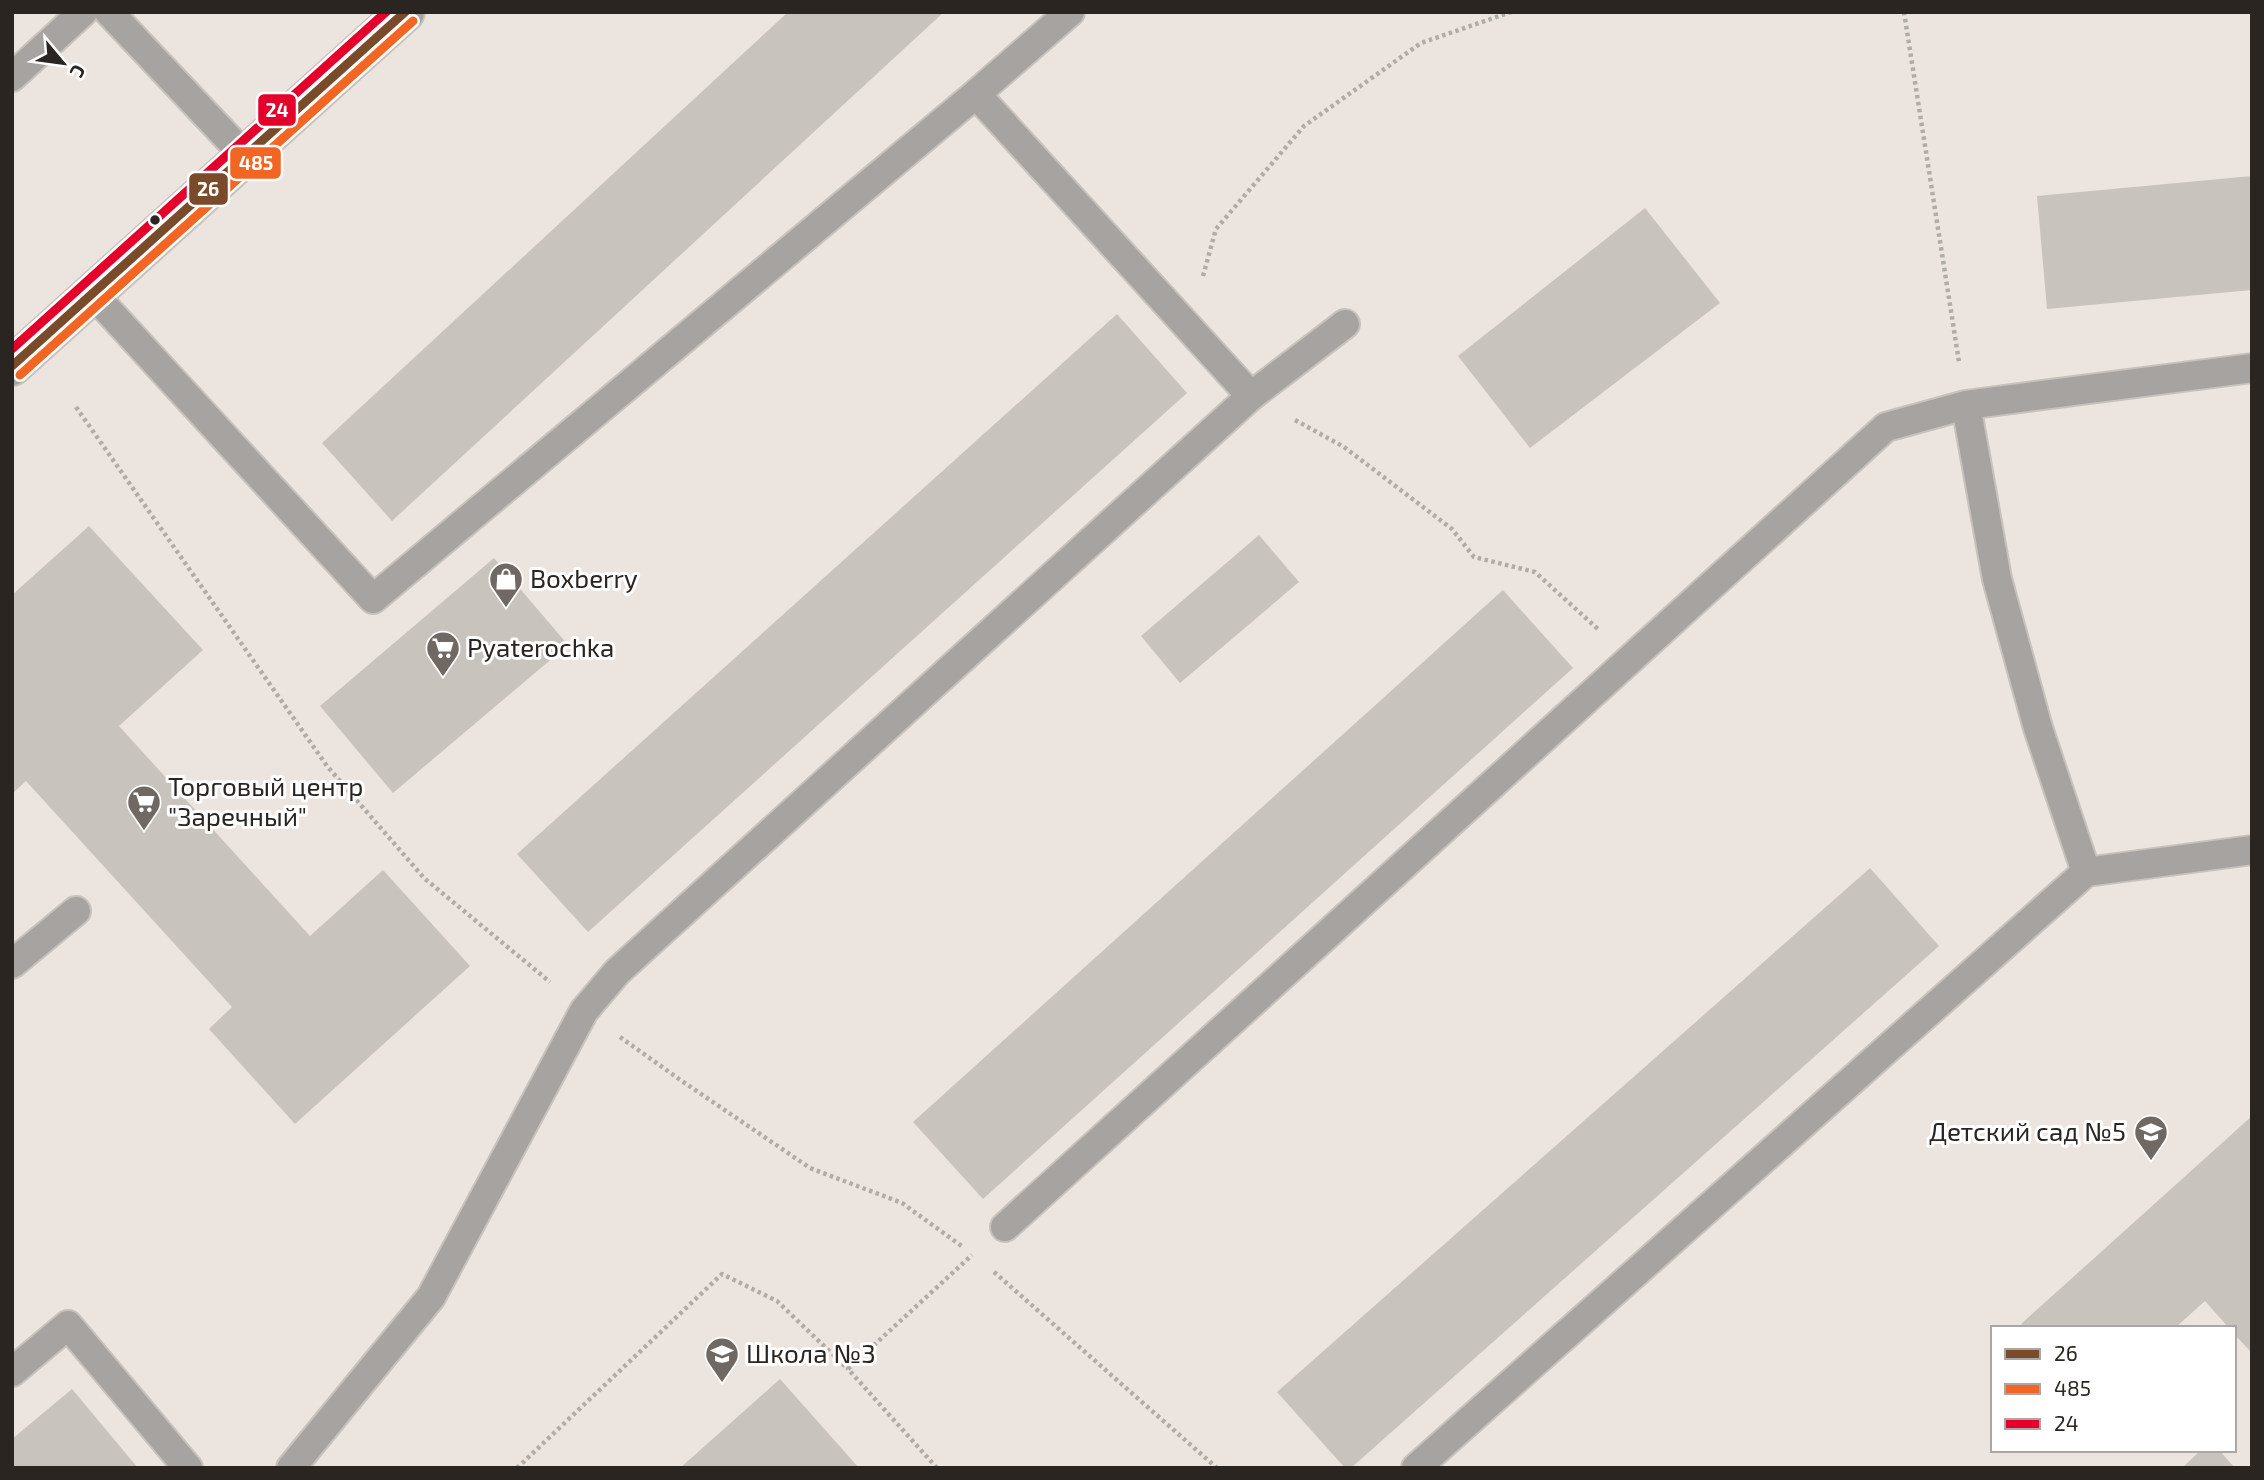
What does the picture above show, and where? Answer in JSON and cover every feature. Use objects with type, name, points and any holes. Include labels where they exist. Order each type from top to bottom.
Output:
[{"type":"street","points":[[12,366],[405,12]]},
{"type":"lane","points":[[12,77],[83,12]]},
{"type":"lane","points":[[108,12],[245,156]]},
{"type":"lane","points":[[93,294],[373,599],[976,94],[1070,12]]},
{"type":"lane","points":[[976,94],[1251,396]]},
{"type":"lane","points":[[291,1468],[431,1297],[584,1011],[617,972],[1251,396],[1345,324]]},
{"type":"lane","points":[[1005,1227],[1886,427],[1966,405],[2252,368]]},
{"type":"lane","points":[[1966,405],[1997,579],[2038,728],[2086,872]]},
{"type":"lane","points":[[1416,1468],[2086,872],[2252,850]]},
{"type":"lane","points":[[12,964],[76,911]]},
{"type":"lane","points":[[12,1373],[68,1325],[188,1468]]},
{"type":"path","points":[[1203,278],[1216,229],[1304,126],[1421,43],[1511,12]]},
{"type":"path","points":[[1904,12],[1966,405]]},
{"type":"path","points":[[76,407],[327,766],[424,878]]},
{"type":"path","points":[[1344,447],[1452,529],[1474,557],[1535,572],[1630,659]]},
{"type":"path","points":[[679,1079],[810,1168],[902,1203],[982,1262]]},
{"type":"path","points":[[848,1369],[973,1254]]},
{"type":"path","points":[[990,1269],[1217,1468]]},
{"type":"path","points":[[517,1468],[722,1274],[776,1301],[848,1369],[937,1468]]},
{"type":"building","points":[[788,12],[944,12],[392,521],[322,443]]},
{"type":"building","points":[[2252,176],[2252,290],[2047,309],[2037,196]]},
{"type":"building","points":[[1645,208],[1720,303],[1530,448],[1458,356]]},
{"type":"building","points":[[1117,314],[1187,393],[588,932],[517,854]]},
{"type":"building","name":"Торговый центр \"Заречный\"","points":[[89,526],[203,650],[119,726],[310,936],[383,870],[470,966],[295,1124],[209,1029],[232,1007],[26,781],[12,794],[12,595]]},
{"type":"building","points":[[1259,535],[1299,582],[1180,683],[1141,636]]},
{"type":"building","points":[[494,558],[568,645],[393,793],[320,706]]},
{"type":"building","points":[[1503,590],[1573,668],[983,1199],[913,1122]]},
{"type":"building","points":[[1870,868],[1939,946],[1351,1468],[1345,1468],[1277,1392]]},
{"type":"building","points":[[2252,1116],[2252,1353],[2236,1336],[2236,1326],[2227,1326],[2205,1301],[2177,1326],[2021,1324]]},
{"type":"building","points":[[780,1379],[859,1468],[680,1468]]},
{"type":"building","points":[[72,1389],[138,1468],[12,1468],[12,1439]]},
{"type":"building","points":[[2199,1452],[2221,1452],[2235,1468],[2182,1468]]},
{"type":"transit line","name":"24","points":[[12,349],[386,12]]},
{"type":"transit line","name":"26","points":[[12,366],[405,12]]},
{"type":"transit line","name":"485","points":[[20,375],[413,21]]},
{"type":"place","name":"Boxberry","points":[[506,609]]},
{"type":"place","name":"Pyaterochka","points":[[443,678]]},
{"type":"place","name":"Торговый центр \"Заречный\"","points":[[144,832]]},
{"type":"place","name":"Детский сад №5","points":[[2151,1162]]},
{"type":"place","name":"Школа №3","points":[[722,1384]]}]
